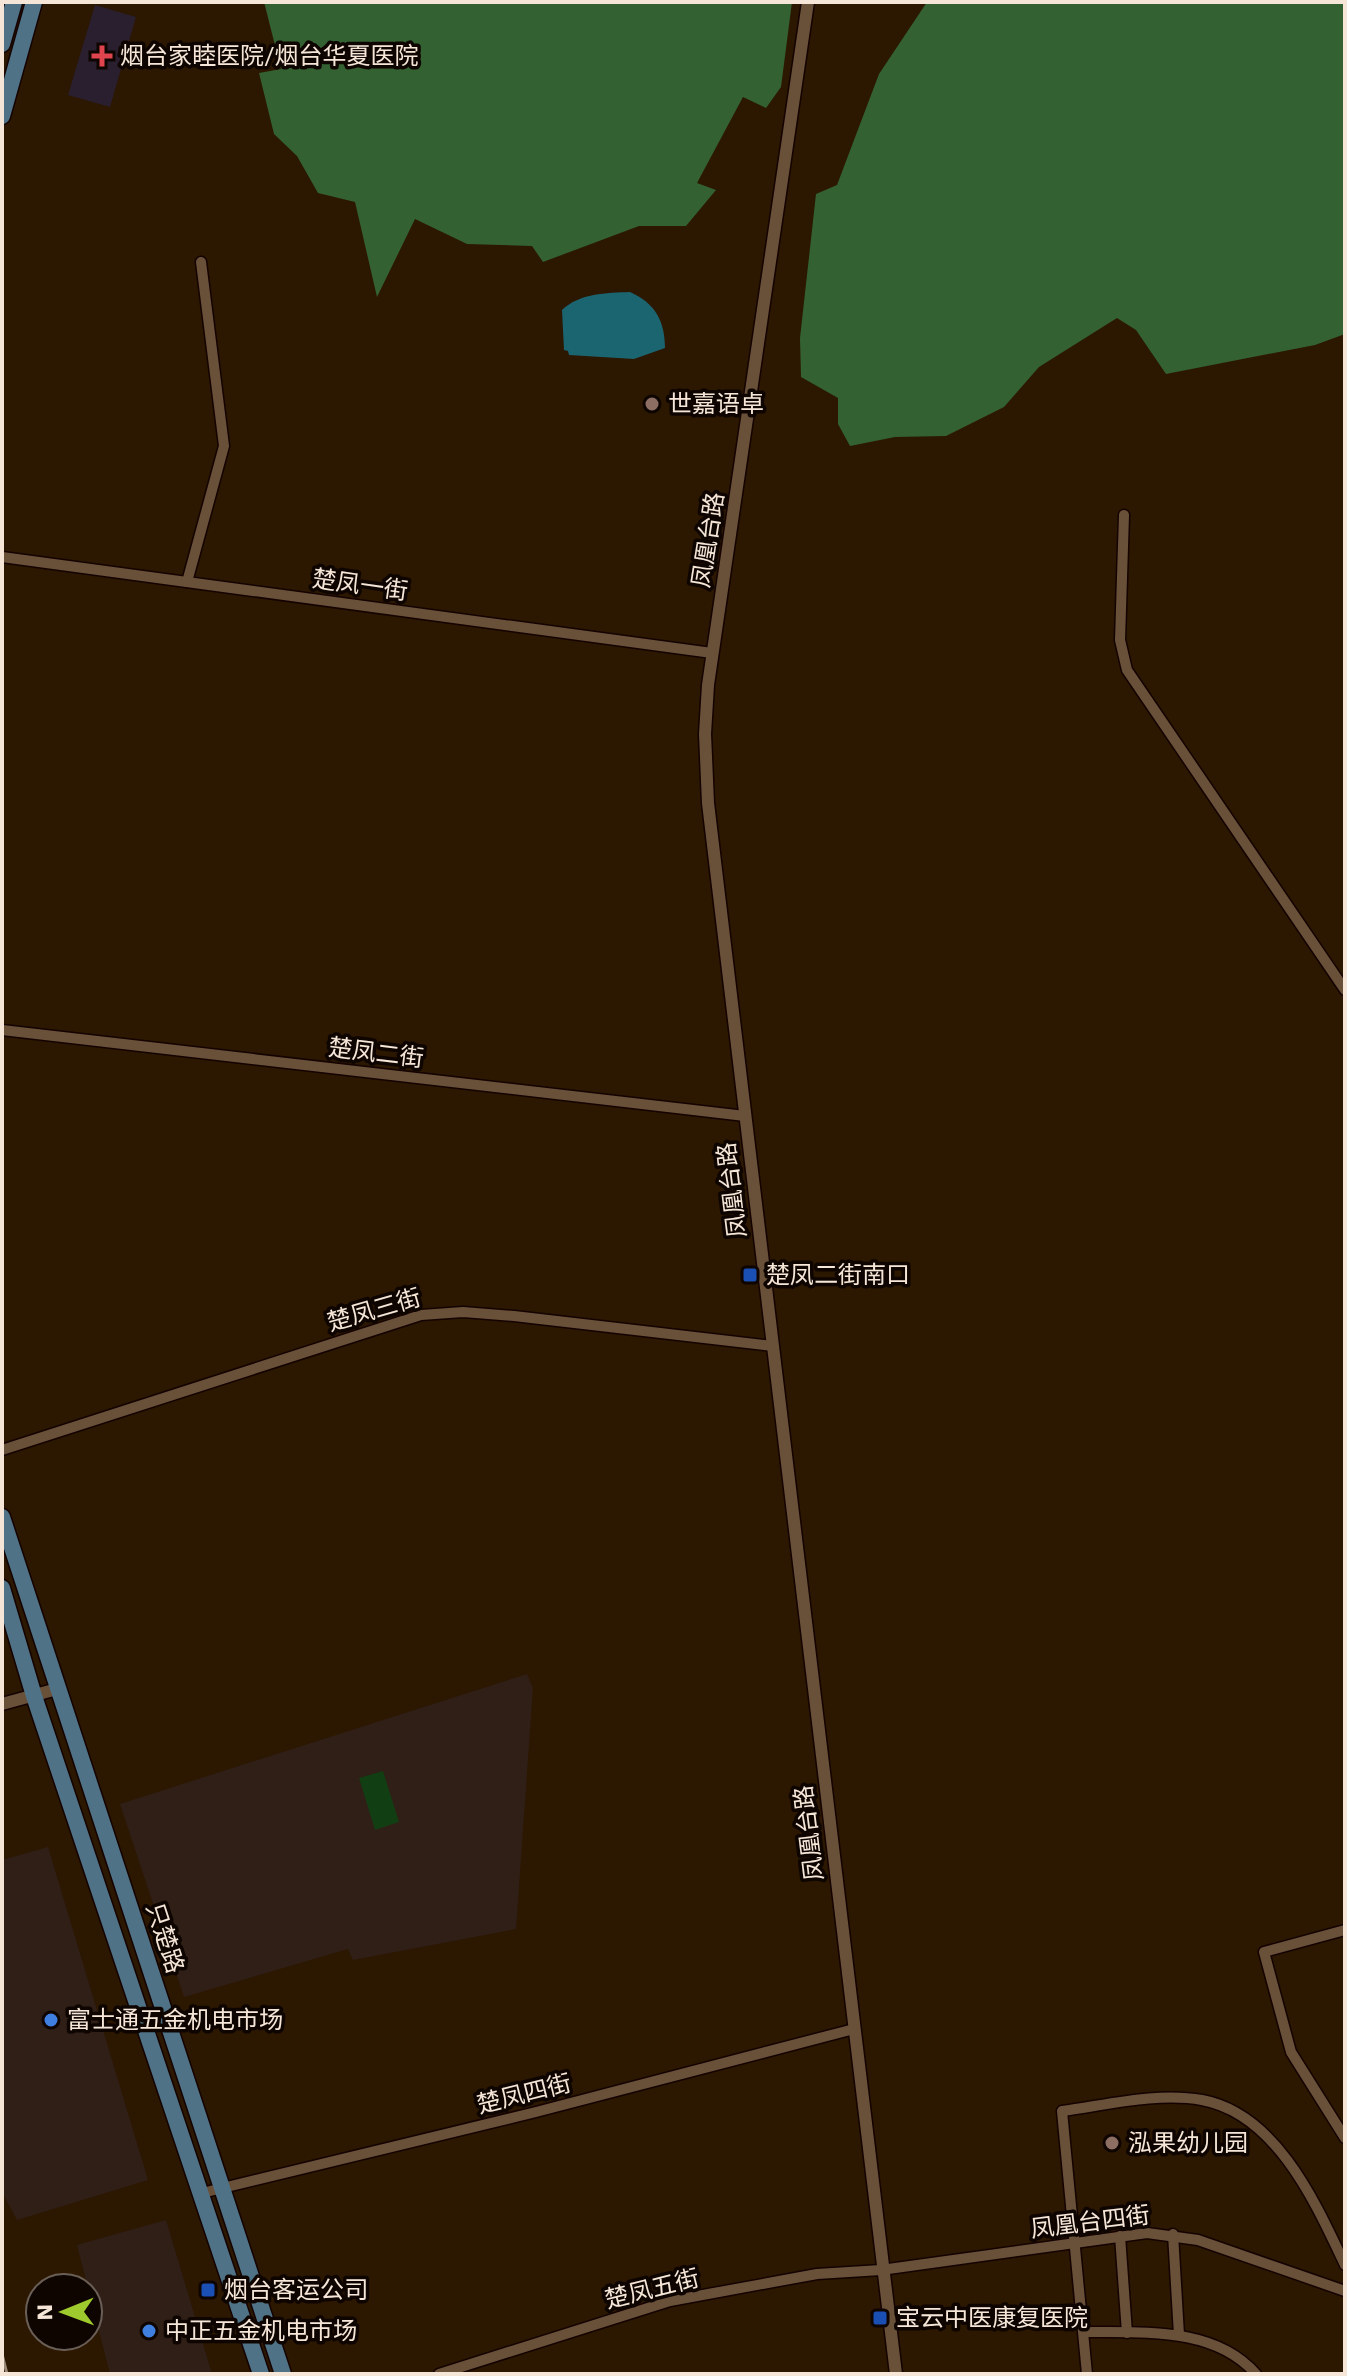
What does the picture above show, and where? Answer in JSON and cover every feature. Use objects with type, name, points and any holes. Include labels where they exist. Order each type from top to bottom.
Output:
[{"type":"main road","points":[[2,44],[14,2]]},
{"type":"main road","points":[[2,116],[34,2]]},
{"type":"main road","name":"只楚路","points":[[2,1517],[283,2374]]},
{"type":"main road","name":"只楚路","points":[[2,1588],[34,1696],[261,2374]]},
{"type":"street","name":"凤凰台路","points":[[808,2],[747,436],[712,653],[705,734],[708,803],[881,2270],[896,2374]]},
{"type":"street","points":[[187,582],[224,446],[201,262]]},
{"type":"street","points":[[1124,515],[1120,640],[1127,670],[1345,990]]},
{"type":"street","name":"楚凤一街","points":[[2,557],[712,653]]},
{"type":"street","name":"楚凤二街","points":[[2,1030],[745,1116]]},
{"type":"street","name":"楚凤三街","points":[[2,1450],[421,1315],[463,1312],[514,1316],[773,1346]]},
{"type":"street","points":[[2,1704],[57,1689]]},
{"type":"street","points":[[1345,1930],[1264,1952],[1291,2052],[1345,2138]]},
{"type":"street","name":"楚凤四街","points":[[202,2193],[536,2112],[854,2029]]},
{"type":"street","points":[[1087,2374],[1062,2111],[1164,2098],[1202,2100],[1231,2110],[1262,2133],[1294,2170],[1345,2265]]},
{"type":"street","points":[[1173,2234],[1179,2335]]},
{"type":"street","name":"凤凰台四街","points":[[881,2270],[1120,2236],[1173,2234],[1345,2291]]},
{"type":"street","points":[[1120,2236],[1127,2333]]},
{"type":"street","name":"楚凤五街","points":[[439,2374],[670,2301],[817,2274],[881,2270]]},
{"type":"street","points":[[1085,2332],[1179,2335],[1231,2351],[1256,2374]]},
{"type":"shaded area","name":"烟台家睦医院/烟台华夏医院","points":[[95,5],[136,17],[110,107],[68,95]]},
{"type":"shaded area","points":[[527,1674],[533,1688],[516,1929],[353,1960],[348,1949],[184,1997],[120,1804]]},
{"type":"shaded area","name":"富士通五金机电市场","points":[[48,1847],[148,2180],[17,2220],[2,2192],[2,1860]]},
{"type":"shaded area","name":"中正五金机电市场","points":[[166,2220],[212,2374],[110,2374],[104,2351],[104,2272],[84,2272],[77,2245]]},
{"type":"green space","points":[[264,2],[792,2],[781,87],[766,108],[743,97],[697,183],[716,190],[686,226],[639,226],[543,262],[532,246],[467,244],[415,219],[377,297],[355,202],[318,193],[297,156],[274,134],[259,73],[281,69]]},
{"type":"green space","points":[[927,2],[1345,2],[1345,334],[1315,345],[1166,374],[1136,330],[1117,318],[1039,367],[1004,407],[946,436],[895,437],[850,446],[838,424],[838,398],[801,377],[800,338],[816,194],[837,185],[879,74]]},
{"type":"green space","points":[[383,1771],[399,1822],[375,1830],[359,1778]]},
{"type":"water","points":[[630,292],[639,296],[657,314],[663,329],[665,348],[634,359],[569,355],[564,350],[562,310],[585,297]]},
{"type":"railway","points":[[2,2354],[7,2374]]},
{"type":"place","name":"烟台家睦医院/烟台华夏医院","points":[[102,56]]},
{"type":"place","name":"世嘉语卓","points":[[652,404]]},
{"type":"place","name":"楚凤二街南口","points":[[750,1275]]},
{"type":"place","name":"富士通五金机电市场","points":[[51,2020]]},
{"type":"place","name":"泓果幼儿园","points":[[1112,2143]]},
{"type":"place","name":"烟台客运公司","points":[[208,2290]]},
{"type":"place","name":"宝云中医康复医院","points":[[880,2318]]},
{"type":"place","name":"中正五金机电市场","points":[[149,2331]]}]
